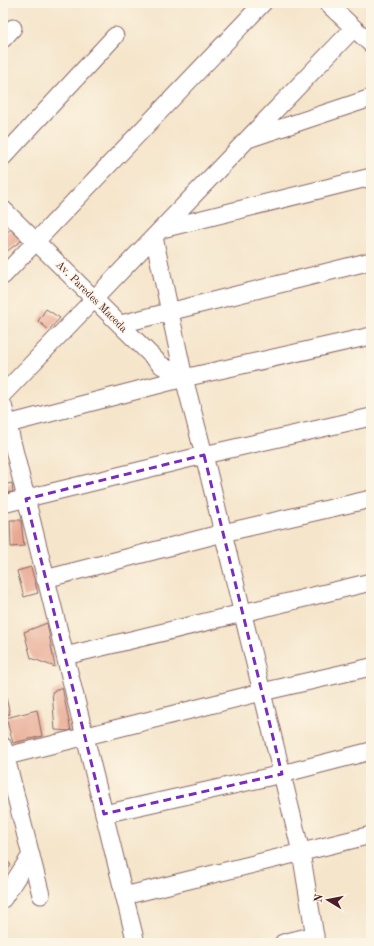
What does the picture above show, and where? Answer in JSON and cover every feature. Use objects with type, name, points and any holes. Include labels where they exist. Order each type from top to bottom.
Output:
[{"type":"street","points":[[3,276],[263,3]]},
{"type":"street","points":[[327,3],[371,44]]},
{"type":"street","points":[[3,394],[354,28]]},
{"type":"street","points":[[3,157],[115,36]]},
{"type":"street","points":[[245,140],[371,98]]},
{"type":"street","points":[[158,233],[371,177]]},
{"type":"street","name":"Av. Paredes Maceda","points":[[3,209],[95,298],[161,365],[184,378]]},
{"type":"street","points":[[158,233],[170,311],[184,378],[301,852],[316,939],[283,943]]},
{"type":"street","points":[[121,324],[371,260]]},
{"type":"street","points":[[8,424],[184,378],[371,336]]},
{"type":"street","points":[[3,405],[136,943]]},
{"type":"street","points":[[3,504],[204,455],[371,417]]},
{"type":"street","points":[[46,579],[223,533],[371,499]]},
{"type":"street","points":[[65,656],[371,582]]},
{"type":"street","points":[[41,895],[4,753],[85,738],[262,692],[371,667]]},
{"type":"street","points":[[104,814],[282,774],[371,751]]},
{"type":"street","points":[[124,896],[371,835]]},
{"type":"street","points":[[3,900],[31,855]]},
{"type":"highlighted area","points":[[204,455],[282,774],[104,814],[26,499]]},
{"type":"building","points":[[13,227],[25,238],[6,252],[3,250],[3,236]]},
{"type":"building","points":[[46,309],[60,318],[49,330],[38,321]]},
{"type":"building","points":[[12,483],[13,492],[3,493],[3,485]]},
{"type":"building","points":[[10,520],[21,520],[24,546],[11,547]]},
{"type":"building","points":[[31,567],[38,593],[24,597],[17,571]]},
{"type":"building","points":[[47,623],[55,667],[31,658],[24,632]]},
{"type":"building","points":[[3,686],[10,714],[5,715],[3,709]]},
{"type":"building","points":[[62,687],[71,731],[55,730],[52,692]]},
{"type":"building","points":[[37,710],[42,736],[13,743],[6,718]]},
{"type":"building","points":[[3,858],[11,865],[6,872],[3,869]]}]
